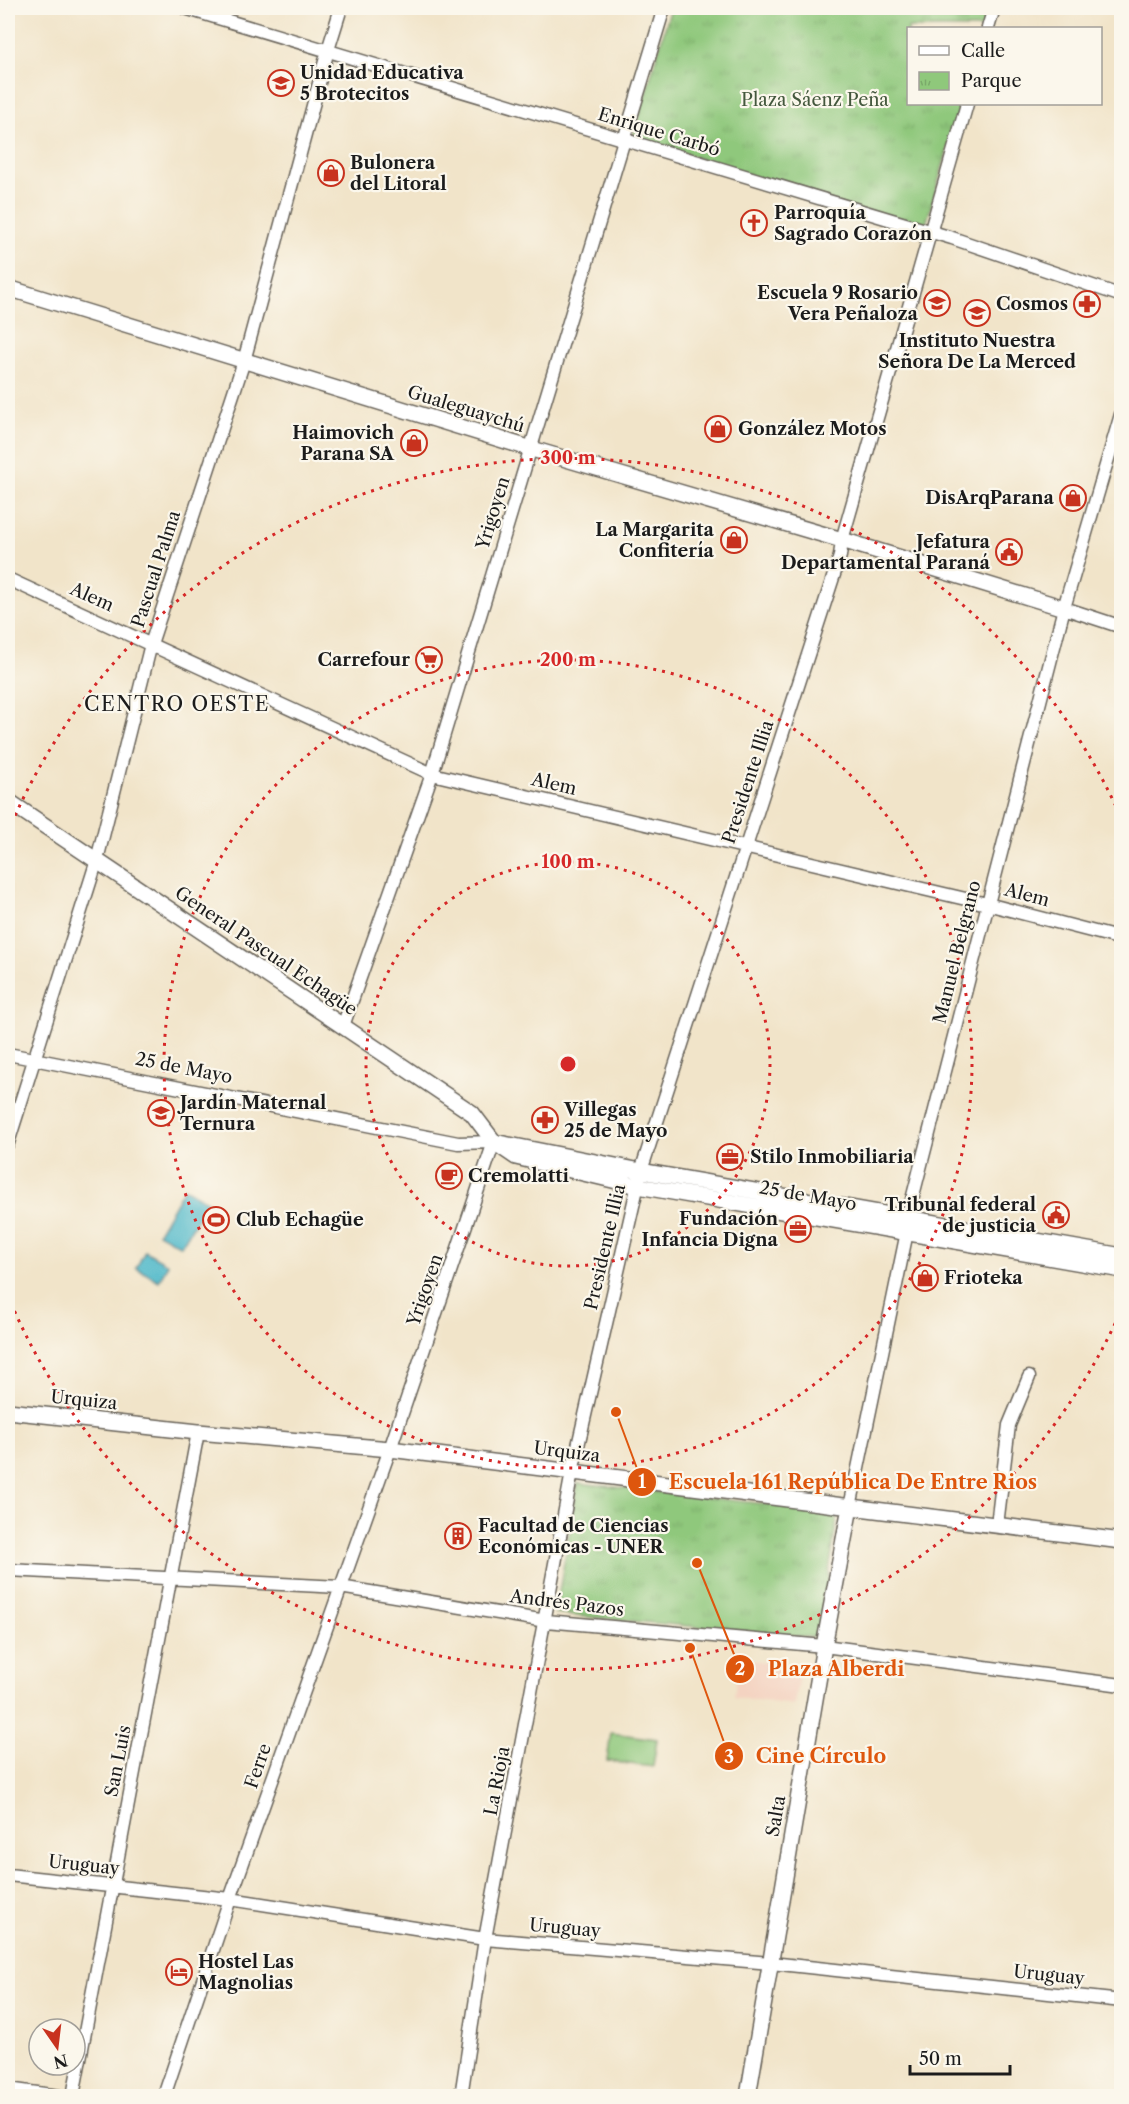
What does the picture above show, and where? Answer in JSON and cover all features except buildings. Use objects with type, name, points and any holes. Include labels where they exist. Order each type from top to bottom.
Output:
[{"type":"street","name":"Enrique Carbó","points":[[185,8],[931,232],[1122,296]]},
{"type":"street","name":"Pascual Palma","points":[[8,1143],[97,860],[151,644],[244,361],[328,50],[342,8]]},
{"type":"street","name":"Yrigoyen","points":[[343,1026],[432,774],[664,8]]},
{"type":"street","points":[[988,27],[994,8]]},
{"type":"street","name":"Presidente Illia","points":[[572,1472],[639,1178],[840,556],[842,540],[967,105]]},
{"type":"street","name":"Gualeguaychú","points":[[8,288],[1122,627]]},
{"type":"street","name":"Manuel Belgrano","points":[[850,1507],[907,1226],[1064,608],[1122,411]]},
{"type":"street","name":"Alem","points":[[8,579],[432,774],[987,904],[1122,939]]},
{"type":"street","name":"General Pascual Echagüe","points":[[8,801],[472,1113],[494,1142]]},
{"type":"street","name":"25 de Mayo","points":[[8,1054],[458,1143],[494,1142],[639,1178],[907,1226],[1122,1270]]},
{"type":"street","name":"Yrigoyen","points":[[390,1449],[494,1142]]},
{"type":"street","name":"25 de Mayo","points":[[907,1226],[1122,1256]]},
{"type":"street","points":[[997,1525],[1009,1425],[1029,1377]]},
{"type":"street","name":"Urquiza","points":[[8,1411],[198,1432],[390,1449],[1122,1541]]},
{"type":"street","name":"San Luis","points":[[73,2097],[198,1432]]},
{"type":"street","name":"Ferre","points":[[164,2097],[230,1899],[390,1449]]},
{"type":"street","name":"La Rioja","points":[[461,2097],[485,1939],[572,1472]]},
{"type":"street","name":"Salta","points":[[748,2097],[824,1646],[850,1507]]},
{"type":"street","name":"Andrés Pazos","points":[[8,1570],[340,1587],[546,1620],[824,1646],[1122,1685]]},
{"type":"street","name":"Uruguay","points":[[8,1875],[230,1899],[485,1939],[771,1963],[1122,2001]]},
{"type":"street","points":[[8,2089],[59,2097]]},
{"type":"shaded area","points":[[739,1659],[791,1665],[799,1675],[794,1705],[734,1697]]},
{"type":"green space","name":"Plaza Sáenz Peña","points":[[671,8],[989,8],[983,27],[907,27],[907,105],[961,105],[923,234],[633,136]]},
{"type":"green space","points":[[578,1483],[838,1512],[819,1638],[555,1614]]},
{"type":"green space","points":[[611,1733],[657,1739],[653,1767],[607,1761]]},
{"type":"water","points":[[184,1188],[208,1202],[181,1246],[158,1233]]},
{"type":"water","points":[[145,1251],[168,1264],[159,1281],[136,1268]]},
{"type":"place","name":"Unidad Educativa 5 Brotecitos","points":[[281,83]]},
{"type":"place","name":"Bulonera del Litoral","points":[[331,173]]},
{"type":"place","name":"Parroquía Sagrado Corazón","points":[[754,223]]},
{"type":"place","name":"Escuela 9 Rosario Vera Peñaloza","points":[[937,303]]},
{"type":"place","name":"Cosmos","points":[[1087,304]]},
{"type":"place","name":"Instituto Nuestra Señora De La Merced","points":[[977,313]]},
{"type":"place","name":"González Motos","points":[[718,429]]},
{"type":"place","name":"Haimovich Parana SA","points":[[414,443]]},
{"type":"place","name":"DisArqParana","points":[[1073,498]]},
{"type":"place","name":"La Margarita Confitería","points":[[734,540]]},
{"type":"place","name":"Jefatura Departamental Paraná","points":[[1009,552]]},
{"type":"place","name":"Carrefour","points":[[429,660]]},
{"type":"place","name":"Jardín Maternal Ternura","points":[[161,1113]]},
{"type":"place","name":"Villegas 25 de Mayo","points":[[545,1120]]},
{"type":"place","name":"Stilo Inmobiliaria","points":[[730,1157]]},
{"type":"place","name":"Cremolatti","points":[[449,1176]]},
{"type":"place","name":"Tribunal federal de justicia","points":[[1056,1215]]},
{"type":"place","name":"Club Echagüe","points":[[216,1220]]},
{"type":"place","name":"Fundación Infancia Digna","points":[[798,1229]]},
{"type":"place","name":"Frioteka","points":[[925,1278]]},
{"type":"place","name":"Escuela 161 República De Entre Rios","points":[[616,1412]]},
{"type":"place","name":"Facultad de Ciencias Económicas - UNER","points":[[458,1536]]},
{"type":"place","name":"Plaza Alberdi","points":[[697,1563]]},
{"type":"place","name":"Cine Círculo","points":[[690,1648]]},
{"type":"place","name":"Hostel Las Magnolias","points":[[179,1972]]},
{"type":"district","name":"CENTRO OESTE","points":[[177,704]]}]
